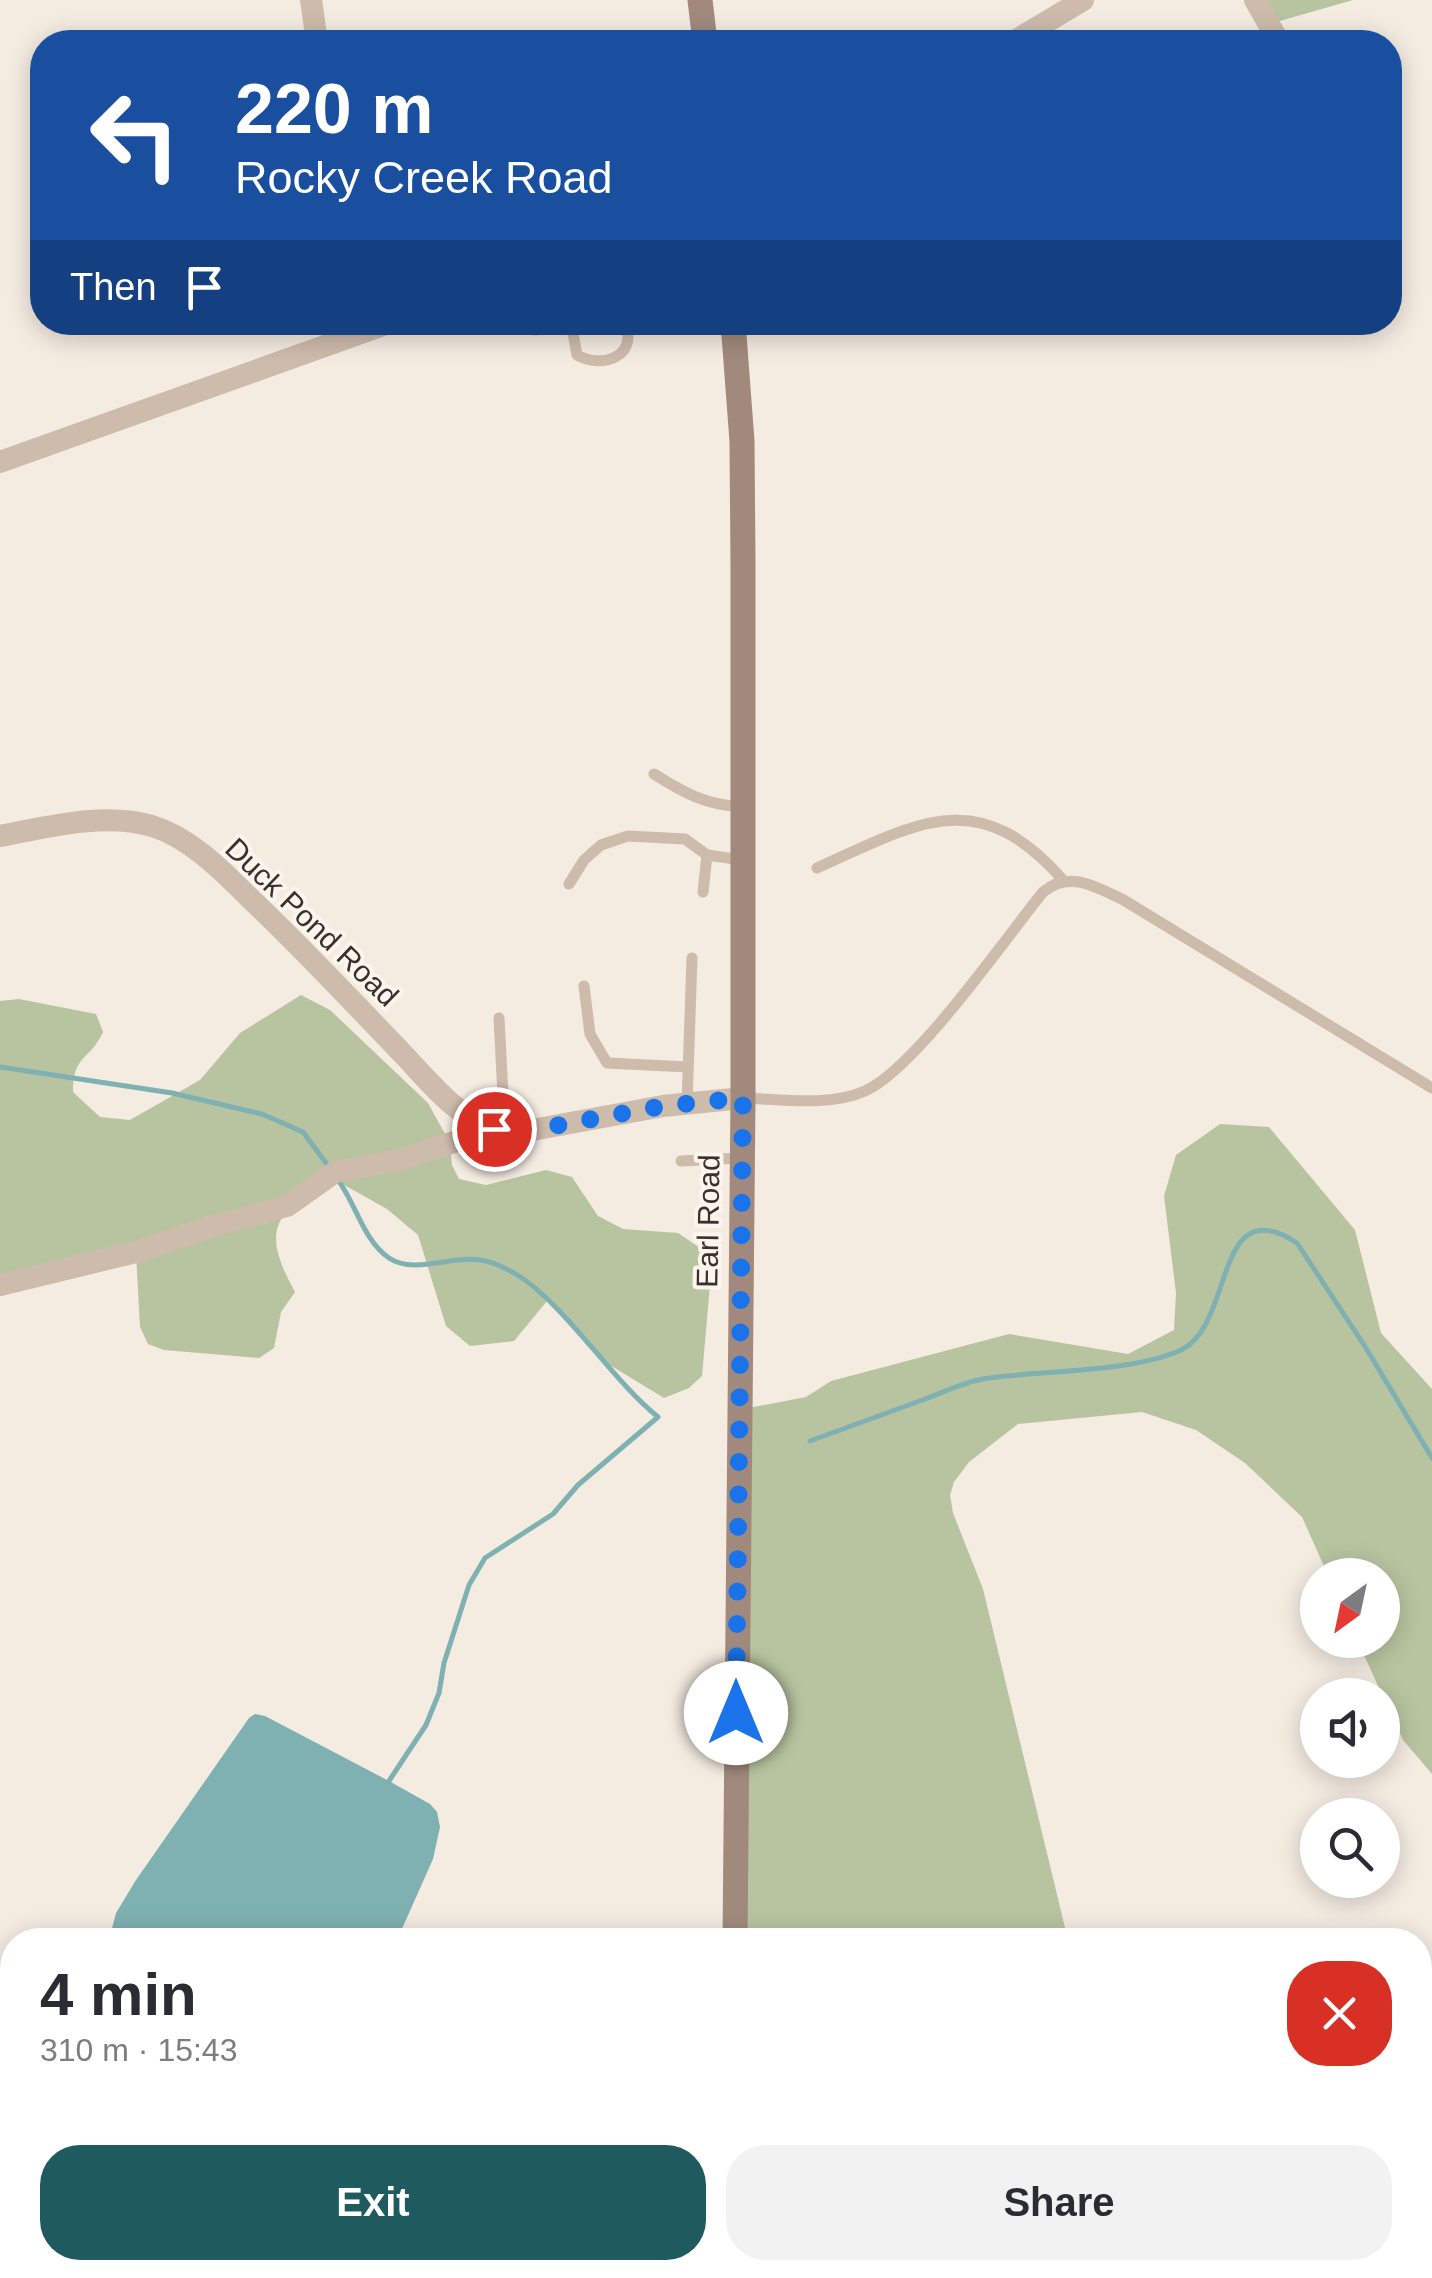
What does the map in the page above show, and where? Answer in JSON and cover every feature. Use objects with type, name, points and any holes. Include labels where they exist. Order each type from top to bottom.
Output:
[{"type":"main road","points":[[700,0],[704,30]]},
{"type":"main road","name":"Earl Road","points":[[734,335],[742,441],[743,1098],[735,1928]]},
{"type":"street","points":[[311,0],[315,30]]},
{"type":"street","points":[[1033,30],[1083,0]]},
{"type":"street","points":[[1255,0],[1272,30]]},
{"type":"street","points":[[0,462],[338,335]]},
{"type":"street","name":"Duck Pond Road","points":[[0,836],[62,824],[115,821],[154,826],[181,839],[224,872],[302,947],[461,1113],[501,1129]]},
{"type":"street","points":[[0,1285],[136,1252],[210,1226],[287,1206],[335,1172],[400,1160],[501,1129],[532,1130],[743,1098]]},
{"type":"lane","points":[[573,335],[577,355],[596,364],[610,361],[622,352],[627,335]]},
{"type":"lane","points":[[654,774],[692,798],[719,806],[742,807]]},
{"type":"lane","points":[[817,868],[913,827],[959,819],[977,820],[1011,833],[1046,859],[1064,880]]},
{"type":"lane","points":[[570,884],[584,860],[601,845],[628,836],[685,839],[707,856],[742,860]]},
{"type":"lane","points":[[703,892],[707,856]]},
{"type":"lane","points":[[743,1098],[836,1098],[865,1091],[892,1072],[927,1036],[1043,892],[1064,880],[1083,882],[1122,899],[1432,1088]]},
{"type":"lane","points":[[687,1104],[692,958]]},
{"type":"lane","points":[[584,986],[590,1034],[607,1062],[688,1067]]},
{"type":"lane","points":[[499,1018],[501,1129]]},
{"type":"lane","points":[[681,1162],[742,1158]]},
{"type":"green space","points":[[1255,0],[1353,0],[1269,24]]},
{"type":"green space","points":[[301,995],[330,1010],[428,1103],[450,1143],[452,1165],[459,1179],[486,1185],[546,1170],[572,1177],[598,1216],[623,1229],[678,1233],[703,1250],[711,1273],[702,1376],[689,1388],[664,1398],[600,1359],[547,1301],[514,1341],[470,1346],[446,1326],[418,1235],[387,1209],[328,1176],[296,1202],[278,1225],[278,1252],[295,1292],[281,1312],[274,1348],[259,1358],[164,1350],[148,1344],[140,1327],[136,1253],[0,1285],[0,1001],[19,999],[96,1014],[103,1032],[79,1064],[73,1092],[100,1117],[130,1120],[200,1080],[240,1033]]},
{"type":"green space","points":[[1220,1124],[1269,1127],[1355,1230],[1381,1333],[1432,1389],[1432,1774],[1400,1733],[1400,1678],[1374,1678],[1365,1658],[1400,1658],[1400,1558],[1320,1558],[1302,1517],[1245,1463],[1196,1430],[1142,1412],[1018,1424],[969,1462],[954,1482],[950,1495],[953,1513],[983,1589],[1065,1928],[735,1928],[738,1410],[806,1397],[831,1381],[1009,1334],[1128,1354],[1174,1330],[1176,1293],[1164,1196],[1176,1155]]},
{"type":"water","points":[[255,1714],[265,1716],[389,1781],[437,1812],[440,1827],[433,1859],[402,1928],[112,1928],[116,1913],[136,1880]]},
{"type":"waterway","points":[[0,1067],[172,1093],[262,1114],[303,1132],[329,1167]]},
{"type":"waterway","points":[[338,1180],[366,1232],[389,1258],[410,1265],[480,1260],[516,1274],[553,1304],[658,1417],[578,1485],[553,1514],[485,1558],[469,1585],[444,1663],[439,1693],[426,1725],[389,1781]]},
{"type":"waterway","points":[[810,1441],[976,1380],[1111,1367],[1181,1350],[1198,1336],[1210,1315],[1238,1246],[1251,1233],[1270,1231],[1297,1243],[1432,1458]]},
{"type":"route","points":[[494,1129],[532,1130],[663,1106],[743,1098],[736,1713]]}]
